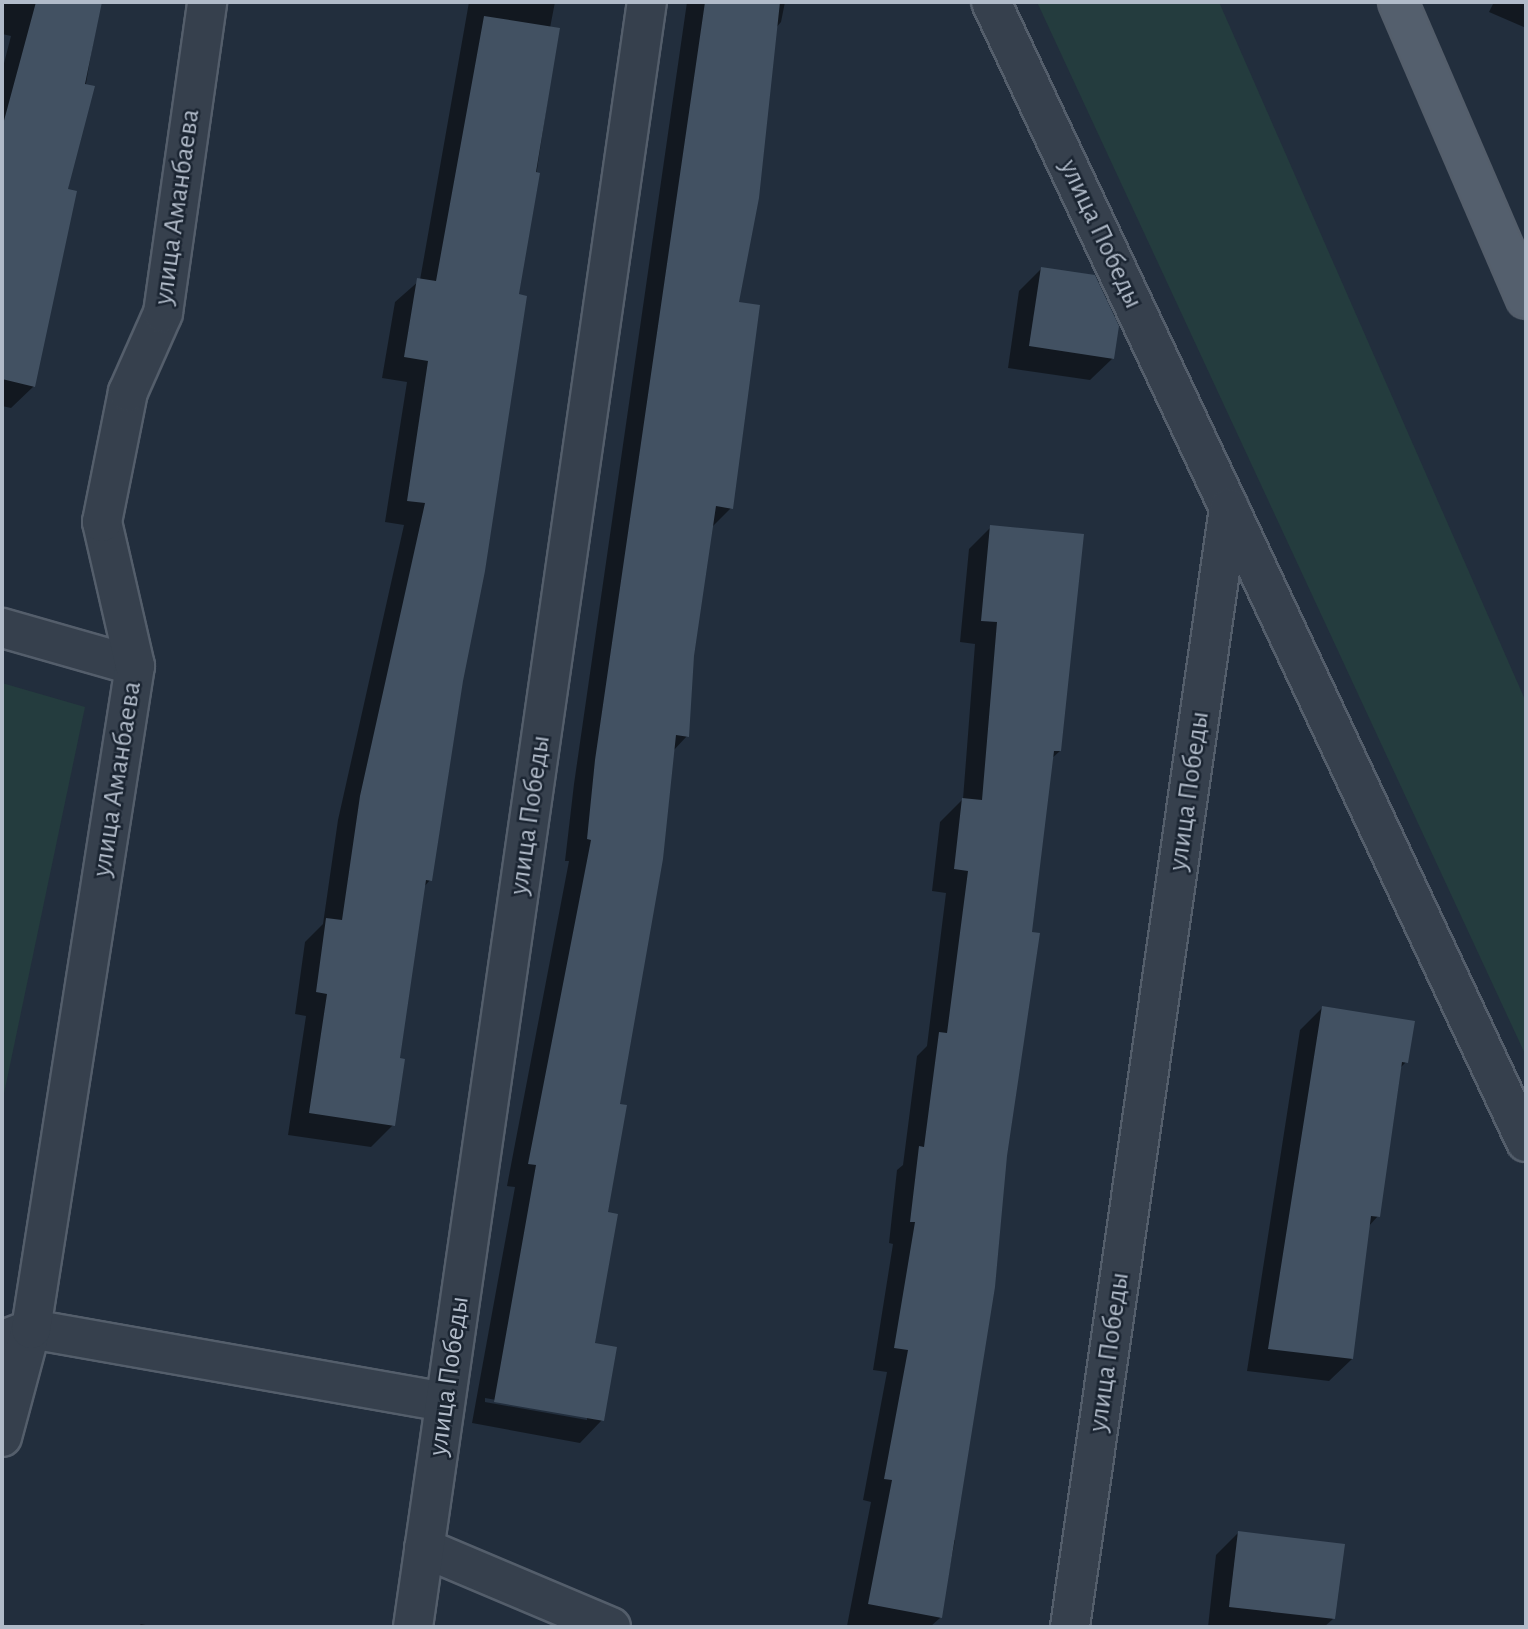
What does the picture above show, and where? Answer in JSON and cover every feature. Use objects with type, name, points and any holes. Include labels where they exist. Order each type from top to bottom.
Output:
[{"type":"main road","points":[[1398,2],[1526,299]]},
{"type":"street","name":"улица Аманбаева","points":[[2,1437],[17,1335],[135,666],[102,522],[128,392],[163,313],[207,2]]},
{"type":"street","name":"улица Победы","points":[[413,1627],[647,2]]},
{"type":"street","name":"улица Победы","points":[[992,2],[1229,508],[1070,1627]]},
{"type":"street","points":[[1229,508],[1526,1142]]},
{"type":"street","points":[[2,628],[135,666]]},
{"type":"street","points":[[17,1335],[445,1402]]},
{"type":"street","points":[[424,1548],[611,1627]]},
{"type":"green space","points":[[1037,2],[1219,2],[1526,702],[1526,1056]]},
{"type":"green space","points":[[2,683],[85,707],[2,1103]]},
{"type":"building","points":[[36,2],[102,2],[85,84],[95,86],[68,189],[77,191],[35,387],[2,379],[2,128]]},
{"type":"building","points":[[705,2],[780,2],[759,198],[739,302],[760,305],[733,509],[716,506],[694,656],[689,737],[676,735],[663,859],[620,1104],[627,1105],[608,1212],[618,1214],[595,1343],[617,1347],[604,1421],[494,1402],[536,1165],[528,1164],[591,840],[587,839],[595,760]]},
{"type":"building","points":[[484,16],[560,28],[536,172],[540,173],[519,294],[527,296],[485,571],[463,681],[432,881],[426,880],[400,1058],[405,1059],[395,1126],[309,1113],[327,994],[316,992],[326,918],[342,920],[360,796],[425,503],[407,501],[428,361],[404,357],[417,278],[436,281]]},
{"type":"building","points":[[1041,267],[1095,275],[1119,326],[1114,359],[1029,346]]},
{"type":"building","points":[[990,525],[1084,534],[1061,751],[1054,751],[1032,932],[1040,933],[1007,1156],[995,1287],[942,1618],[868,1604],[892,1480],[884,1479],[908,1350],[894,1348],[915,1222],[910,1222],[919,1146],[924,1147],[939,1032],[947,1033],[968,871],[954,869],[962,798],[982,800],[997,622],[981,621]]},
{"type":"building","points":[[1322,1006],[1415,1021],[1408,1063],[1402,1062],[1380,1217],[1371,1216],[1353,1359],[1268,1349]]},
{"type":"building","points":[[1238,1531],[1345,1544],[1335,1619],[1229,1607]]}]
